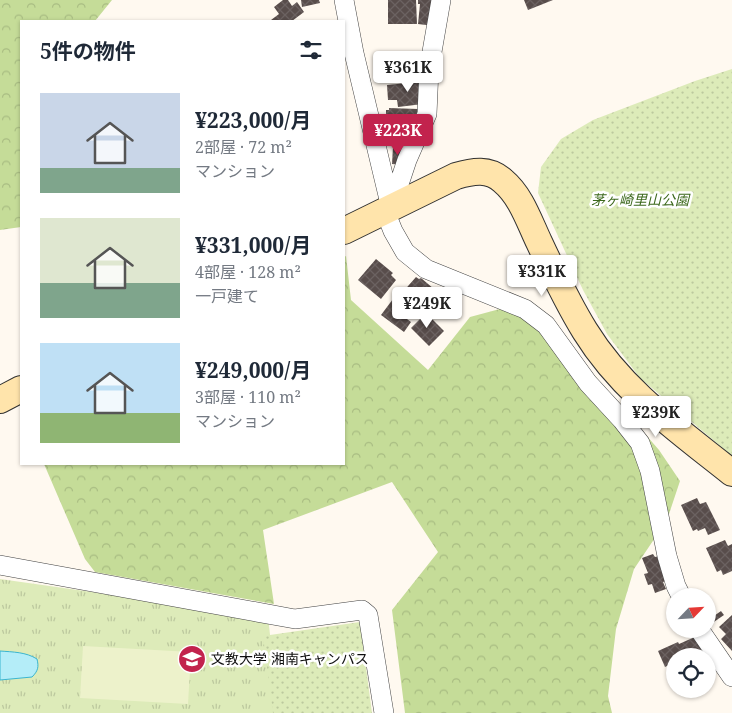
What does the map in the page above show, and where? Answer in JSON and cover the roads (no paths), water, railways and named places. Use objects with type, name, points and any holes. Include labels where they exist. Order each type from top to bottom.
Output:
[{"type":"street","points":[[344,0],[393,231],[405,252],[426,269],[525,309],[546,325],[588,383],[640,443],[650,471],[667,556],[677,588]]},
{"type":"street","points":[[388,210],[427,114],[429,69],[441,0]]},
{"type":"street","points":[[345,231],[456,176],[473,171],[484,171],[502,179],[517,194],[567,302],[603,357],[624,383],[651,409],[732,473]]},
{"type":"street","points":[[0,400],[20,390]]},
{"type":"street","points":[[0,565],[295,619],[362,610],[368,615],[384,713]]},
{"type":"street","points":[[705,638],[732,677]]},
{"type":"water","points":[[0,651],[19,653],[37,659],[37,671],[32,677],[0,680]]},
{"type":"place","name":"文教大学 湘南キャンパス","points":[[192,659]]},
{"type":"park label","name":"茅ヶ崎里山公園","points":[[640,200]]}]
